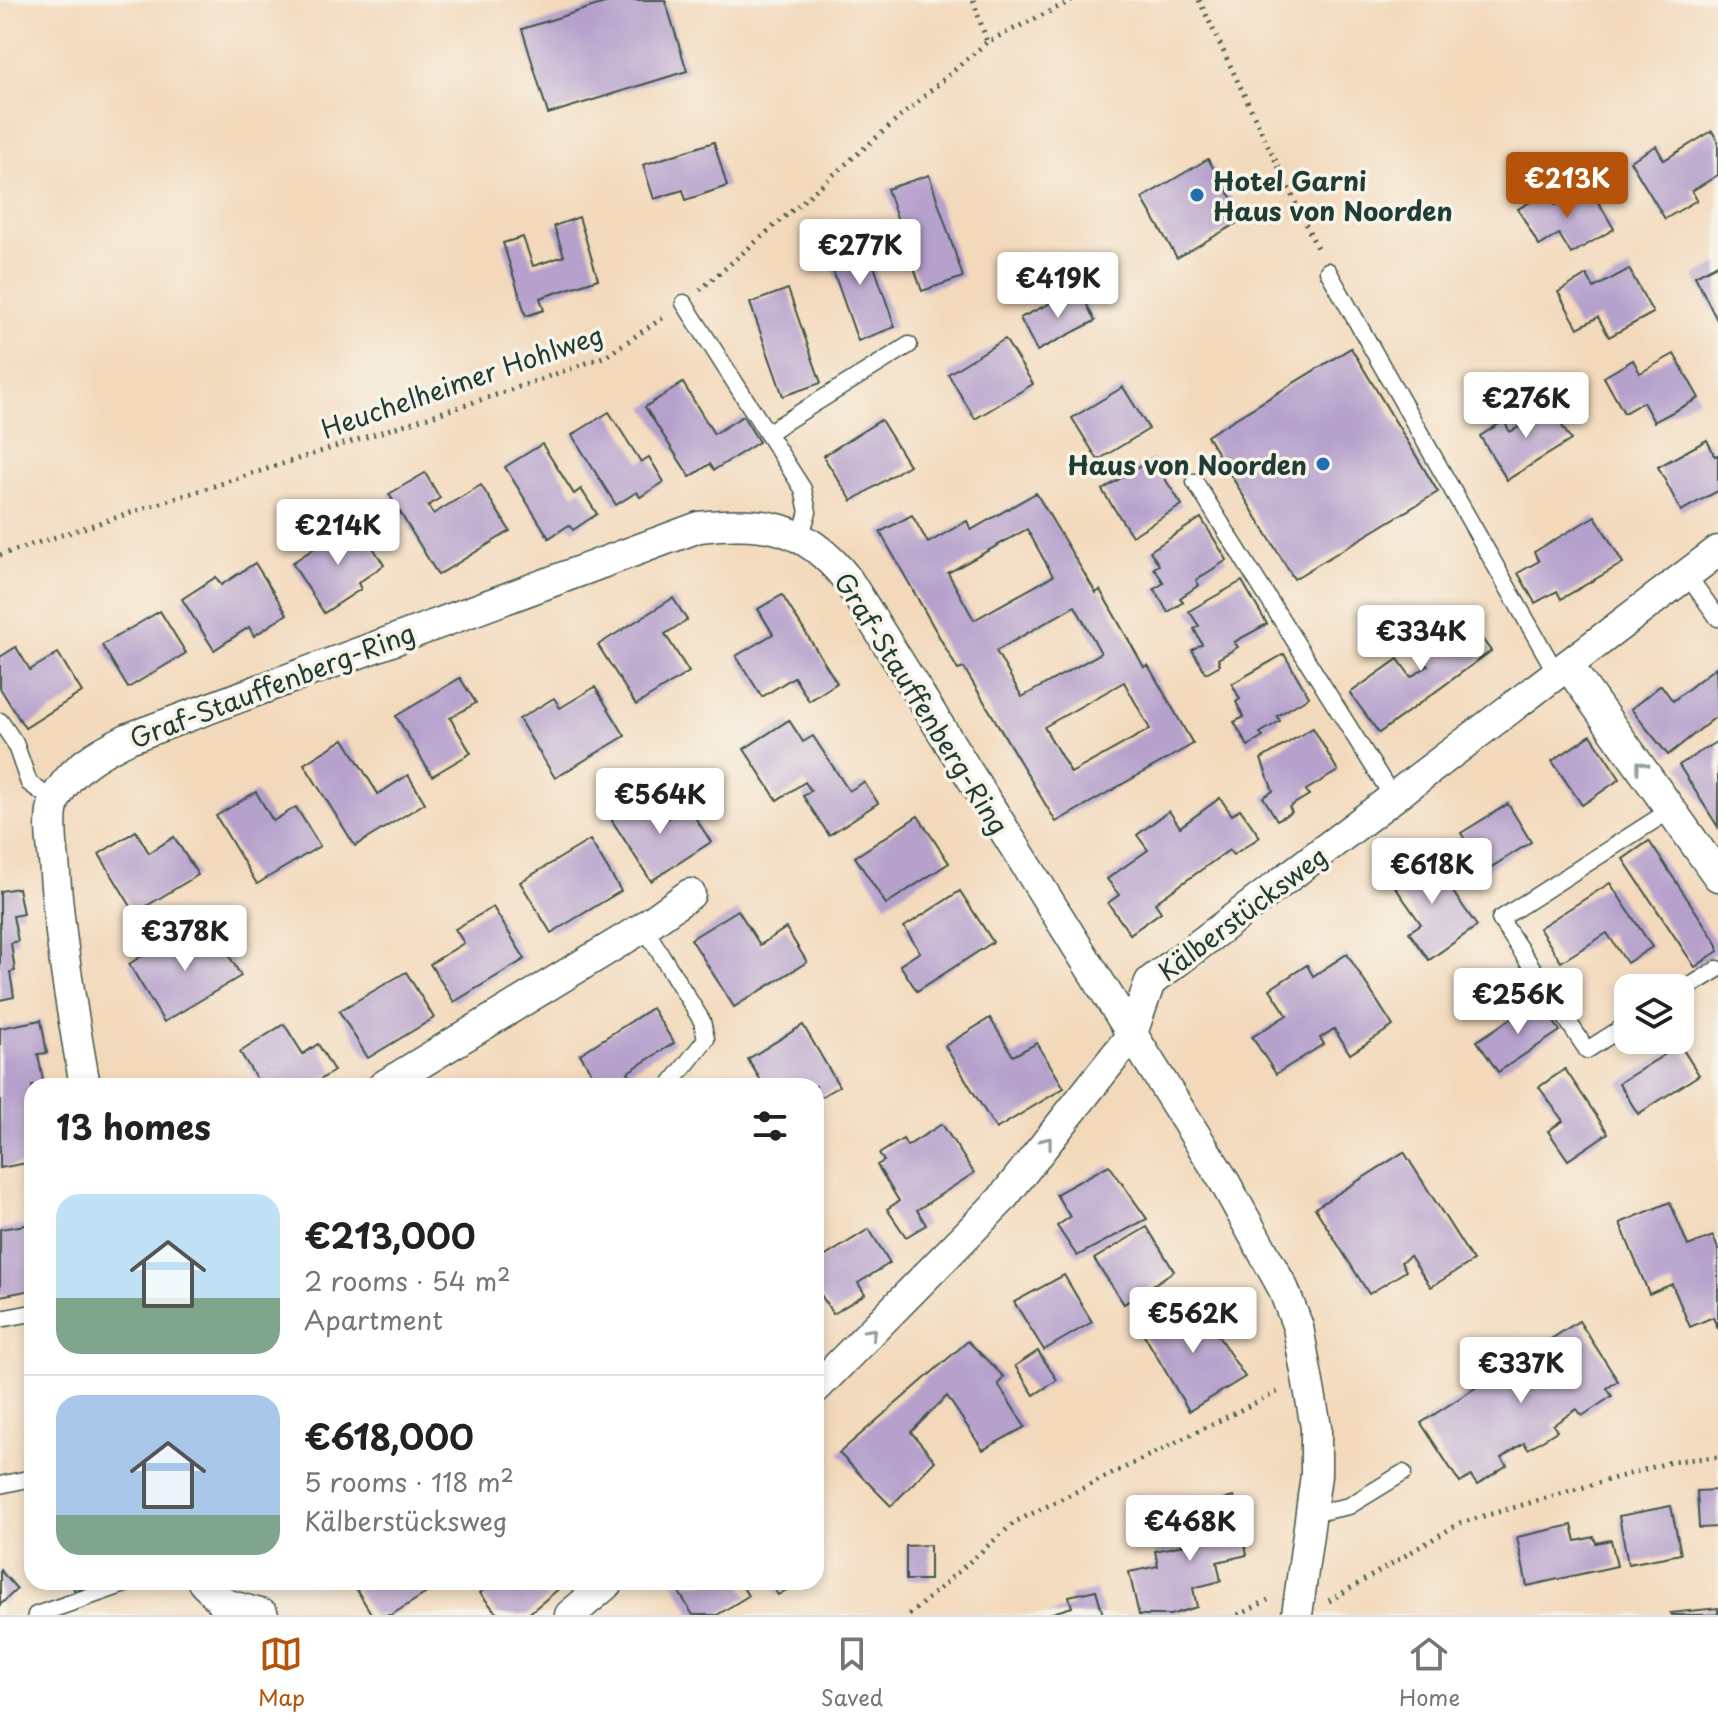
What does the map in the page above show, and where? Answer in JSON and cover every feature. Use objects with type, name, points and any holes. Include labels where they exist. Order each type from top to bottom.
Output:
[{"type":"street","name":"Graf-Stauffenberg-Ring","points":[[54,801],[71,777],[95,755],[129,738],[636,549],[699,527],[733,523],[766,526],[801,535],[830,558],[847,579],[1224,1181],[1283,1288],[1298,1327],[1316,1427],[1308,1611]]},
{"type":"street","name":"Kälberstücksweg","points":[[824,1380],[1001,1200],[1131,1036],[1150,982],[1564,671],[1718,551]]},
{"type":"street","points":[[1564,671],[1672,809],[1718,876]]},
{"type":"street","points":[[54,801],[52,839],[63,965],[84,1078]]},
{"type":"street","points":[[418,1077],[690,894]]},
{"type":"street","points":[[211,1590],[225,1604],[263,1615]]},
{"type":"street","points":[[570,1615],[600,1590]]},
{"type":"lane","points":[[1328,271],[1564,671]]},
{"type":"lane","points":[[684,303],[803,489],[808,512],[801,535]]},
{"type":"lane","points":[[767,433],[909,345]]},
{"type":"lane","points":[[1195,482],[1394,799]]},
{"type":"lane","points":[[1687,575],[1718,618]]},
{"type":"lane","points":[[0,721],[15,743],[29,783],[54,801]]},
{"type":"lane","points":[[1614,1033],[1587,1050],[1500,919],[1672,809]]},
{"type":"lane","points":[[644,927],[702,1021],[706,1039],[675,1078]]},
{"type":"lane","points":[[1694,984],[1718,969]]},
{"type":"lane","points":[[0,1319],[24,1314]]},
{"type":"lane","points":[[1311,1514],[1349,1506],[1403,1473]]},
{"type":"lane","points":[[0,1485],[24,1480]]},
{"type":"lane","points":[[36,1615],[108,1590]]},
{"type":"path","points":[[973,0],[987,42]]},
{"type":"path","name":"Heuchelheimer Hohlweg","points":[[0,555],[496,395],[606,356],[684,303],[987,42],[1073,0]]},
{"type":"path","points":[[1199,0],[1328,271]]},
{"type":"path","points":[[909,1615],[1015,1522],[1307,1377]]},
{"type":"path","points":[[1308,1611],[1460,1523],[1674,1461],[1718,1457]]},
{"type":"building","points":[[614,0],[665,0],[687,71],[548,114],[522,29]]},
{"type":"building","points":[[1712,131],[1718,141],[1718,175],[1692,191],[1697,200],[1665,219],[1630,161],[1656,146],[1664,160]]},
{"type":"building","points":[[714,142],[727,186],[686,200],[683,190],[654,199],[643,165]]},
{"type":"building","points":[[1208,159],[1244,219],[1177,258],[1142,198]]},
{"type":"building","points":[[929,175],[963,277],[922,291],[887,189]]},
{"type":"building","points":[[1589,186],[1614,229],[1571,254],[1559,234],[1539,246],[1518,209],[1548,192],[1555,205]]},
{"type":"building","points":[[579,217],[598,279],[540,298],[544,310],[526,316],[503,243],[523,237],[533,266],[564,256],[554,226]]},
{"type":"building","points":[[863,234],[895,327],[858,341],[825,248]]},
{"type":"building","points":[[1718,264],[1718,322],[1695,276]]},
{"type":"building","points":[[1629,269],[1653,313],[1609,337],[1598,317],[1578,328],[1558,292],[1587,275],[1594,288]]},
{"type":"building","points":[[788,289],[821,383],[783,396],[750,303]]},
{"type":"building","points":[[1079,289],[1095,321],[1037,351],[1020,318]]},
{"type":"building","points":[[1005,339],[1033,384],[975,419],[948,374]]},
{"type":"building","name":"Haus von Noorden","points":[[1351,348],[1438,492],[1294,579],[1207,436]]},
{"type":"building","points":[[1674,354],[1699,398],[1654,422],[1643,402],[1624,413],[1604,377],[1633,360],[1640,373]]},
{"type":"building","points":[[683,383],[714,434],[743,416],[759,442],[714,470],[710,464],[690,477],[645,407]]},
{"type":"building","points":[[1123,387],[1149,429],[1098,460],[1072,418]]},
{"type":"building","points":[[1545,399],[1571,440],[1507,480],[1480,436],[1504,421],[1510,432],[1523,425],[1517,416]]},
{"type":"building","points":[[609,412],[641,462],[649,457],[664,482],[640,497],[637,492],[616,505],[572,435]]},
{"type":"building","points":[[881,420],[909,465],[852,501],[823,456]]},
{"type":"building","points":[[1707,440],[1715,456],[1718,455],[1718,491],[1681,511],[1658,467]]},
{"type":"building","points":[[542,444],[574,494],[581,489],[597,514],[573,530],[569,525],[549,538],[505,467]]},
{"type":"building","points":[[1152,459],[1182,505],[1132,536],[1102,490]]},
{"type":"building","points":[[425,473],[440,498],[428,506],[433,514],[481,485],[510,531],[438,575],[389,494]]},
{"type":"building","points":[[1036,493],[1096,593],[1100,590],[1144,667],[1148,665],[1193,744],[1056,822],[964,668],[958,670],[880,532],[912,515],[928,543],[967,521],[971,530]],"holes":[[[1027,529],[1053,576],[974,620],[948,573]],[[1075,606],[1101,653],[1022,697],[996,651]],[[1124,682],[1150,729],[1071,773],[1044,727]]]},
{"type":"building","points":[[1595,516],[1623,563],[1561,599],[1557,591],[1535,603],[1518,573],[1539,561],[1534,552]]},
{"type":"building","points":[[1201,518],[1227,560],[1196,580],[1199,585],[1180,598],[1183,602],[1168,612],[1154,589],[1164,583],[1154,568],[1159,565],[1150,551]]},
{"type":"building","points":[[356,521],[384,565],[358,583],[361,589],[324,613],[292,563]]},
{"type":"building","points":[[255,563],[287,614],[254,636],[249,627],[214,650],[182,599],[216,577],[221,585]]},
{"type":"building","points":[[1242,581],[1267,624],[1234,642],[1238,647],[1218,659],[1220,665],[1206,673],[1192,650],[1202,644],[1194,629],[1199,626],[1189,611]]},
{"type":"building","points":[[782,595],[837,683],[809,701],[794,677],[762,697],[736,656],[773,634],[758,609]]},
{"type":"building","points":[[673,598],[687,620],[665,634],[689,672],[636,705],[598,645]]},
{"type":"building","points":[[160,611],[186,653],[128,688],[102,645]]},
{"type":"building","points":[[1462,611],[1491,651],[1379,733],[1350,693],[1398,659],[1411,677],[1428,666],[1413,646]]},
{"type":"building","points":[[16,647],[30,670],[58,653],[82,692],[25,728],[0,688],[0,657]]},
{"type":"building","points":[[1284,654],[1309,697],[1277,716],[1280,721],[1260,733],[1263,737],[1248,746],[1234,722],[1244,717],[1232,684]]},
{"type":"building","points":[[1716,667],[1718,715],[1668,755],[1631,709],[1661,685],[1673,701]]},
{"type":"building","points":[[460,678],[476,703],[450,718],[471,753],[432,776],[396,716]]},
{"type":"building","points":[[595,687],[625,736],[555,778],[519,719],[554,698],[560,708]]},
{"type":"building","points":[[789,720],[803,742],[813,736],[849,791],[864,782],[878,803],[829,835],[803,796],[811,791],[805,782],[777,800],[744,749]]},
{"type":"building","points":[[1313,728],[1338,771],[1306,790],[1309,795],[1289,807],[1292,812],[1277,820],[1263,797],[1273,791],[1261,759]]},
{"type":"building","points":[[1591,735],[1620,779],[1582,805],[1552,761]]},
{"type":"building","points":[[344,739],[378,794],[408,775],[425,803],[355,846],[304,764]]},
{"type":"building","points":[[1716,742],[1718,745],[1718,827],[1679,765]]},
{"type":"building","points":[[256,792],[273,821],[296,807],[320,846],[257,884],[216,816]]},
{"type":"building","points":[[650,794],[667,819],[687,805],[711,842],[651,881],[611,819]]},
{"type":"building","points":[[1220,798],[1232,815],[1240,809],[1260,837],[1233,855],[1229,850],[1155,903],[1161,912],[1130,934],[1108,903],[1119,895],[1107,879],[1148,850],[1137,835],[1169,811],[1180,827]]},
{"type":"building","points":[[1508,804],[1531,842],[1485,871],[1461,833]]},
{"type":"building","points":[[918,816],[949,863],[886,904],[855,857]]},
{"type":"building","points":[[136,831],[149,853],[174,837],[198,875],[135,913],[99,854]]},
{"type":"building","points":[[590,840],[621,891],[551,933],[520,882]]},
{"type":"building","points":[[1649,841],[1718,945],[1718,951],[1695,967],[1623,859]]},
{"type":"building","points":[[1424,851],[1477,926],[1429,960],[1409,932],[1421,924],[1388,877]]},
{"type":"building","points":[[1610,883],[1652,947],[1627,963],[1607,933],[1561,962],[1539,928]]},
{"type":"building","points":[[18,888],[23,914],[13,916],[18,941],[11,943],[15,971],[10,972],[14,997],[0,1000],[0,891]]},
{"type":"building","points":[[960,891],[993,942],[917,991],[900,965],[920,952],[904,927]]},
{"type":"building","points":[[493,907],[525,959],[454,1002],[430,964],[464,943],[455,929]]},
{"type":"building","points":[[738,910],[760,945],[786,928],[807,962],[734,1007],[691,939]]},
{"type":"building","points":[[213,928],[241,976],[164,1022],[129,964],[168,940],[174,951]]},
{"type":"building","points":[[1347,954],[1393,1026],[1350,1054],[1334,1029],[1320,1038],[1324,1044],[1276,1074],[1252,1037],[1287,1015],[1270,989],[1307,965],[1313,976]]},
{"type":"building","points":[[406,972],[434,1018],[368,1058],[339,1011]]},
{"type":"building","points":[[1539,1000],[1560,1031],[1498,1072],[1477,1041]]},
{"type":"building","points":[[652,1008],[674,1043],[628,1072],[632,1078],[595,1078],[580,1054]]},
{"type":"building","points":[[990,1018],[1013,1056],[1037,1043],[1064,1088],[996,1129],[945,1046]]},
{"type":"building","points":[[41,1020],[47,1053],[38,1054],[42,1078],[24,1078],[24,1164],[0,1168],[0,1028]]},
{"type":"building","points":[[284,1024],[303,1054],[318,1044],[334,1071],[323,1078],[256,1078],[240,1052]]},
{"type":"building","points":[[803,1025],[839,1086],[824,1095],[824,1078],[759,1078],[748,1059]]},
{"type":"building","points":[[1666,1054],[1686,1054],[1699,1075],[1638,1114],[1619,1083]]},
{"type":"building","points":[[1565,1069],[1608,1133],[1568,1160],[1548,1131],[1563,1121],[1539,1087]]},
{"type":"building","points":[[942,1124],[974,1173],[917,1210],[926,1225],[906,1237],[887,1209],[899,1201],[877,1165],[884,1161],[879,1154],[903,1139],[907,1146]]},
{"type":"building","points":[[1404,1152],[1473,1261],[1431,1287],[1410,1256],[1401,1262],[1406,1271],[1369,1294],[1315,1208]]},
{"type":"building","points":[[1109,1165],[1147,1219],[1077,1256],[1057,1226],[1070,1217],[1056,1194]]},
{"type":"building","points":[[1670,1202],[1688,1246],[1713,1236],[1718,1249],[1718,1329],[1713,1317],[1690,1327],[1672,1284],[1649,1294],[1620,1223]]},
{"type":"building","points":[[24,1225],[24,1292],[0,1296],[0,1229]]},
{"type":"building","points":[[1147,1227],[1174,1271],[1124,1304],[1094,1259]]},
{"type":"building","points":[[869,1229],[890,1263],[858,1283],[865,1294],[833,1314],[824,1300],[824,1257]]},
{"type":"building","points":[[1064,1275],[1092,1322],[1044,1350],[1014,1302]]},
{"type":"building","points":[[1194,1299],[1245,1377],[1189,1411],[1143,1333]]},
{"type":"building","points":[[1579,1321],[1618,1381],[1607,1388],[1612,1396],[1582,1416],[1577,1409],[1553,1425],[1557,1431],[1528,1449],[1524,1443],[1501,1458],[1507,1465],[1477,1485],[1471,1476],[1460,1483],[1421,1423]]},
{"type":"building","points":[[968,1341],[1004,1377],[998,1384],[1025,1427],[983,1450],[947,1396],[911,1432],[935,1461],[891,1506],[839,1453]]},
{"type":"building","points":[[1038,1351],[1057,1380],[1034,1395],[1015,1366]]},
{"type":"building","points":[[1718,1490],[1718,1527],[1699,1528],[1697,1491]]},
{"type":"building","points":[[1234,1497],[1247,1555],[1217,1562],[1221,1581],[1193,1588],[1197,1607],[1170,1615],[1139,1615],[1129,1572],[1158,1566],[1155,1551],[1183,1545],[1180,1530],[1208,1524],[1204,1504]]},
{"type":"building","points":[[1671,1506],[1681,1554],[1628,1564],[1619,1516]]},
{"type":"building","points":[[1572,1525],[1576,1541],[1594,1537],[1596,1543],[1611,1540],[1617,1566],[1527,1586],[1517,1537]]},
{"type":"building","points":[[930,1545],[930,1580],[906,1580],[906,1546]]},
{"type":"building","points":[[0,1570],[17,1589],[0,1605]]},
{"type":"building","points":[[357,1590],[431,1590],[391,1615],[372,1615]]},
{"type":"building","points":[[484,1590],[557,1590],[527,1615],[498,1615],[480,1593]]},
{"type":"building","points":[[678,1590],[745,1590],[748,1596],[717,1615],[693,1615]]},
{"type":"building","points":[[1096,1590],[1103,1615],[1046,1615],[1072,1607],[1069,1596]]},
{"type":"building","points":[[1718,1608],[1718,1615],[1670,1613]]},
{"type":"place","name":"Hotel Garni Haus von Noorden","points":[[1197,195]]},
{"type":"place","name":"Haus von Noorden","points":[[1323,464]]}]
